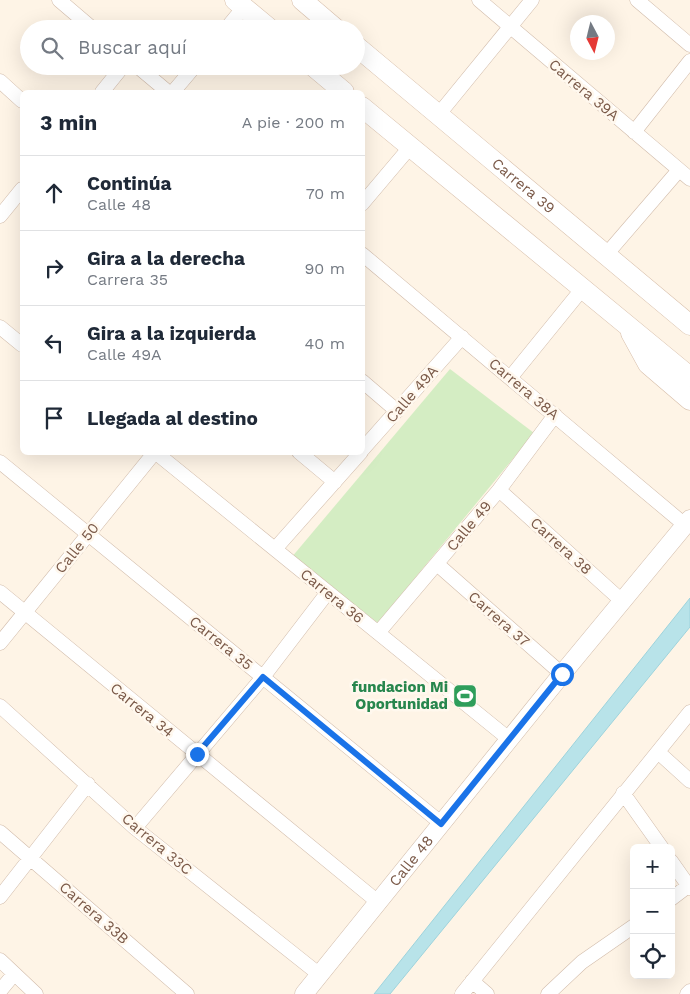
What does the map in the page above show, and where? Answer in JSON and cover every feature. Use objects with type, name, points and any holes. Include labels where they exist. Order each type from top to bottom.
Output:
[{"type":"main road","points":[[239,4],[259,20]]},
{"type":"main road","points":[[310,13],[321,20]]},
{"type":"main road","name":"Carrera 39","points":[[365,54],[439,114],[605,256],[690,324]]},
{"type":"main road","points":[[365,109],[690,377]]},
{"type":"main road","points":[[627,325],[648,364],[690,400]]},
{"type":"street","points":[[59,0],[82,20]]},
{"type":"street","name":"Carrera 39A","points":[[478,0],[690,179]]},
{"type":"street","points":[[439,114],[532,0]]},
{"type":"street","points":[[636,0],[690,45]]},
{"type":"street","points":[[231,20],[239,4]]},
{"type":"street","points":[[634,132],[690,61]]},
{"type":"street","points":[[104,90],[116,75]]},
{"type":"street","points":[[148,75],[166,90]]},
{"type":"street","points":[[175,90],[187,75]]},
{"type":"street","points":[[0,81],[20,99]]},
{"type":"street","points":[[365,200],[411,146]]},
{"type":"street","points":[[605,256],[679,170]]},
{"type":"street","points":[[3,207],[20,191]]},
{"type":"street","name":"Carrera 38A","points":[[365,256],[510,378],[688,522]]},
{"type":"street","points":[[510,378],[583,288]]},
{"type":"street","points":[[0,327],[20,343]]},
{"type":"street","name":"Calle 49A","points":[[365,448],[462,337]]},
{"type":"street","points":[[365,384],[397,411]]},
{"type":"street","name":"Calle 49","points":[[378,633],[499,490],[555,414]]},
{"type":"street","name":"Calle 50","points":[[0,643],[153,455]]},
{"type":"street","name":"Carrera 36","points":[[159,455],[509,739]]},
{"type":"street","points":[[303,455],[335,482]]},
{"type":"street","name":"Calle 49A","points":[[275,549],[359,455]]},
{"type":"street","name":"Carrera 35","points":[[0,462],[441,824]]},
{"type":"street","name":"Carrera 38","points":[[499,490],[622,601]]},
{"type":"street","name":"Calle 48","points":[[304,994],[509,739],[688,522]]},
{"type":"street","name":"Carrera 37","points":[[437,564],[562,674]]},
{"type":"street","name":"Carrera 34","points":[[0,592],[23,613],[378,902]]},
{"type":"street","points":[[136,828],[263,677],[328,592]]},
{"type":"street","name":"Carrera 33C","points":[[0,706],[136,828],[320,974]]},
{"type":"street","points":[[462,994],[690,712]]},
{"type":"street","points":[[658,752],[690,781]]},
{"type":"street","points":[[0,897],[32,859],[88,784]]},
{"type":"street","points":[[624,792],[659,844]]},
{"type":"street","name":"Carrera 33B","points":[[0,832],[187,994]]},
{"type":"street","points":[[675,867],[689,887],[675,896]]},
{"type":"street","points":[[548,994],[582,962],[630,929]]},
{"type":"street","points":[[0,960],[36,994]]},
{"type":"street","points":[[0,991],[14,974]]},
{"type":"street","points":[[472,981],[486,994]]},
{"type":"street","points":[[687,994],[690,991]]},
{"type":"green space","points":[[450,369],[534,433],[378,623],[291,558]]},
{"type":"water","points":[[690,598],[690,627],[390,994],[374,994]]},
{"type":"place","name":"fundacion Mi Oportunidad","points":[[465,696]]},
{"type":"route","points":[[197,754],[263,677],[441,824],[562,674]]}]
